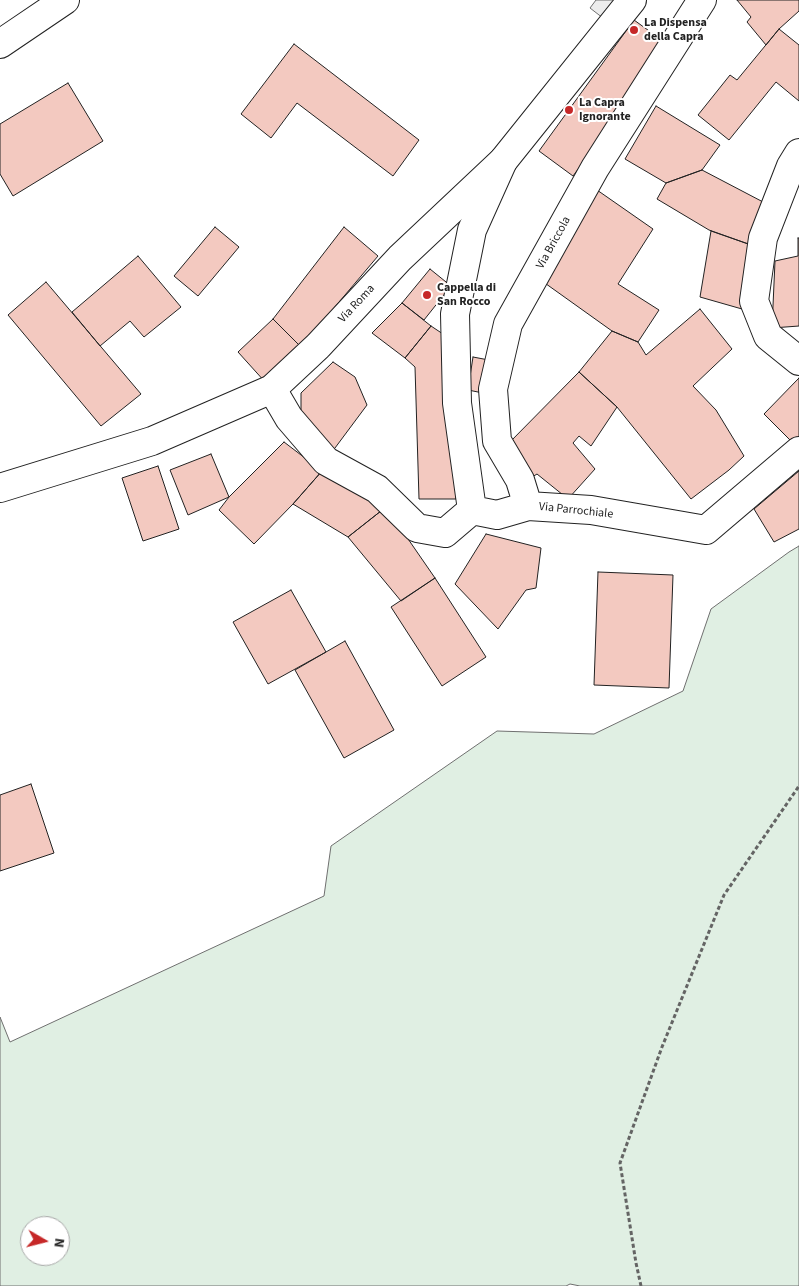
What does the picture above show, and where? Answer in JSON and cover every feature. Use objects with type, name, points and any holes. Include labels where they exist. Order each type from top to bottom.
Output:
[{"type":"street","points":[[0,44],[65,0]]},
{"type":"street","name":"Via Roma","points":[[0,488],[152,441],[272,389],[318,346],[400,258],[503,161],[632,0]]},
{"type":"street","name":"Via Briccola","points":[[528,506],[520,480],[497,441],[493,389],[508,324],[595,168],[702,0]]},
{"type":"street","points":[[799,153],[791,166],[763,238],[754,301],[768,336],[799,361]]},
{"type":"street","points":[[272,389],[289,418],[326,461],[377,489],[417,528],[445,533],[472,510],[457,402],[455,314],[472,230],[503,161]]},
{"type":"street","name":"Via Parrochiale","points":[[472,510],[497,515],[528,506],[591,510],[706,530],[799,451]]},
{"type":"path","points":[[641,1286],[620,1163],[662,1046],[724,896],[799,786]]},
{"type":"green space","points":[[799,546],[799,1286],[580,1286],[570,1284],[566,1286],[0,1286],[0,1017],[10,1042],[324,896],[331,846],[497,731],[594,734],[683,691],[711,609]]},
{"type":"shaded area","points":[[596,0],[632,0],[612,25],[590,8]]},
{"type":"building","points":[[737,0],[799,0],[799,11],[779,29],[766,45],[747,22],[751,17]]},
{"type":"building","points":[[634,20],[670,46],[573,176],[539,151]]},
{"type":"building","points":[[779,29],[799,45],[799,101],[776,82],[729,140],[698,115],[730,75],[737,80]]},
{"type":"building","points":[[294,44],[419,140],[393,176],[297,103],[271,138],[241,114]]},
{"type":"building","points":[[68,83],[103,141],[13,196],[0,174],[0,124]]},
{"type":"building","points":[[656,106],[720,145],[702,170],[666,183],[625,159]]},
{"type":"building","points":[[702,170],[765,203],[754,246],[709,230],[657,199],[666,183]]},
{"type":"building","points":[[597,190],[653,229],[618,284],[659,310],[638,342],[612,331],[542,281]]},
{"type":"building","points":[[215,227],[239,247],[198,296],[174,276]]},
{"type":"building","points":[[344,227],[378,256],[301,347],[273,319]]},
{"type":"building","points":[[711,231],[754,246],[742,309],[700,297]]},
{"type":"building","points":[[798,238],[799,326],[772,328],[775,261],[798,256]]},
{"type":"building","points":[[138,256],[181,307],[144,337],[130,321],[100,346],[72,312]]},
{"type":"building","name":"Cappella di San Rocco","points":[[430,269],[451,286],[424,320],[402,303]]},
{"type":"building","points":[[46,282],[141,394],[101,426],[8,315]]},
{"type":"building","points":[[402,303],[431,326],[405,358],[372,333]]},
{"type":"building","points":[[700,309],[732,349],[693,386],[716,410],[744,456],[691,499],[617,407],[579,372],[612,331],[638,342],[646,355]]},
{"type":"building","points":[[273,319],[301,347],[266,383],[238,352]]},
{"type":"building","points":[[431,326],[449,338],[456,499],[419,499],[415,367],[405,358]]},
{"type":"building","points":[[473,357],[494,361],[488,394],[468,390]]},
{"type":"building","points":[[333,362],[355,377],[367,405],[332,452],[301,422],[301,393]]},
{"type":"building","points":[[579,372],[617,407],[591,446],[579,436],[573,443],[595,469],[568,499],[537,474],[529,479],[508,444]]},
{"type":"building","points":[[799,378],[799,444],[797,447],[764,414]]},
{"type":"building","points":[[284,442],[322,471],[254,544],[219,510],[229,497]]},
{"type":"building","points":[[211,454],[229,497],[188,515],[170,470]]},
{"type":"building","points":[[158,466],[179,529],[143,541],[122,478]]},
{"type":"building","points":[[322,471],[386,507],[348,537],[293,504]]},
{"type":"building","points":[[799,471],[799,529],[774,542],[754,509]]},
{"type":"building","points":[[386,507],[435,578],[401,601],[348,537]]},
{"type":"building","points":[[486,534],[541,548],[536,588],[526,590],[498,629],[455,584]]},
{"type":"building","points":[[598,572],[673,575],[669,688],[594,685]]},
{"type":"building","points":[[435,578],[486,657],[442,686],[391,607]]},
{"type":"building","points":[[291,590],[326,652],[268,684],[233,622]]},
{"type":"building","points":[[345,641],[394,730],[344,758],[295,670]]},
{"type":"building","points":[[31,784],[54,853],[0,871],[0,795]]},
{"type":"place","name":"La Dispensa della Capra","points":[[634,30]]},
{"type":"place","name":"La Capra Ignorante","points":[[569,110]]},
{"type":"place","name":"Cappella di San Rocco","points":[[427,295]]}]
